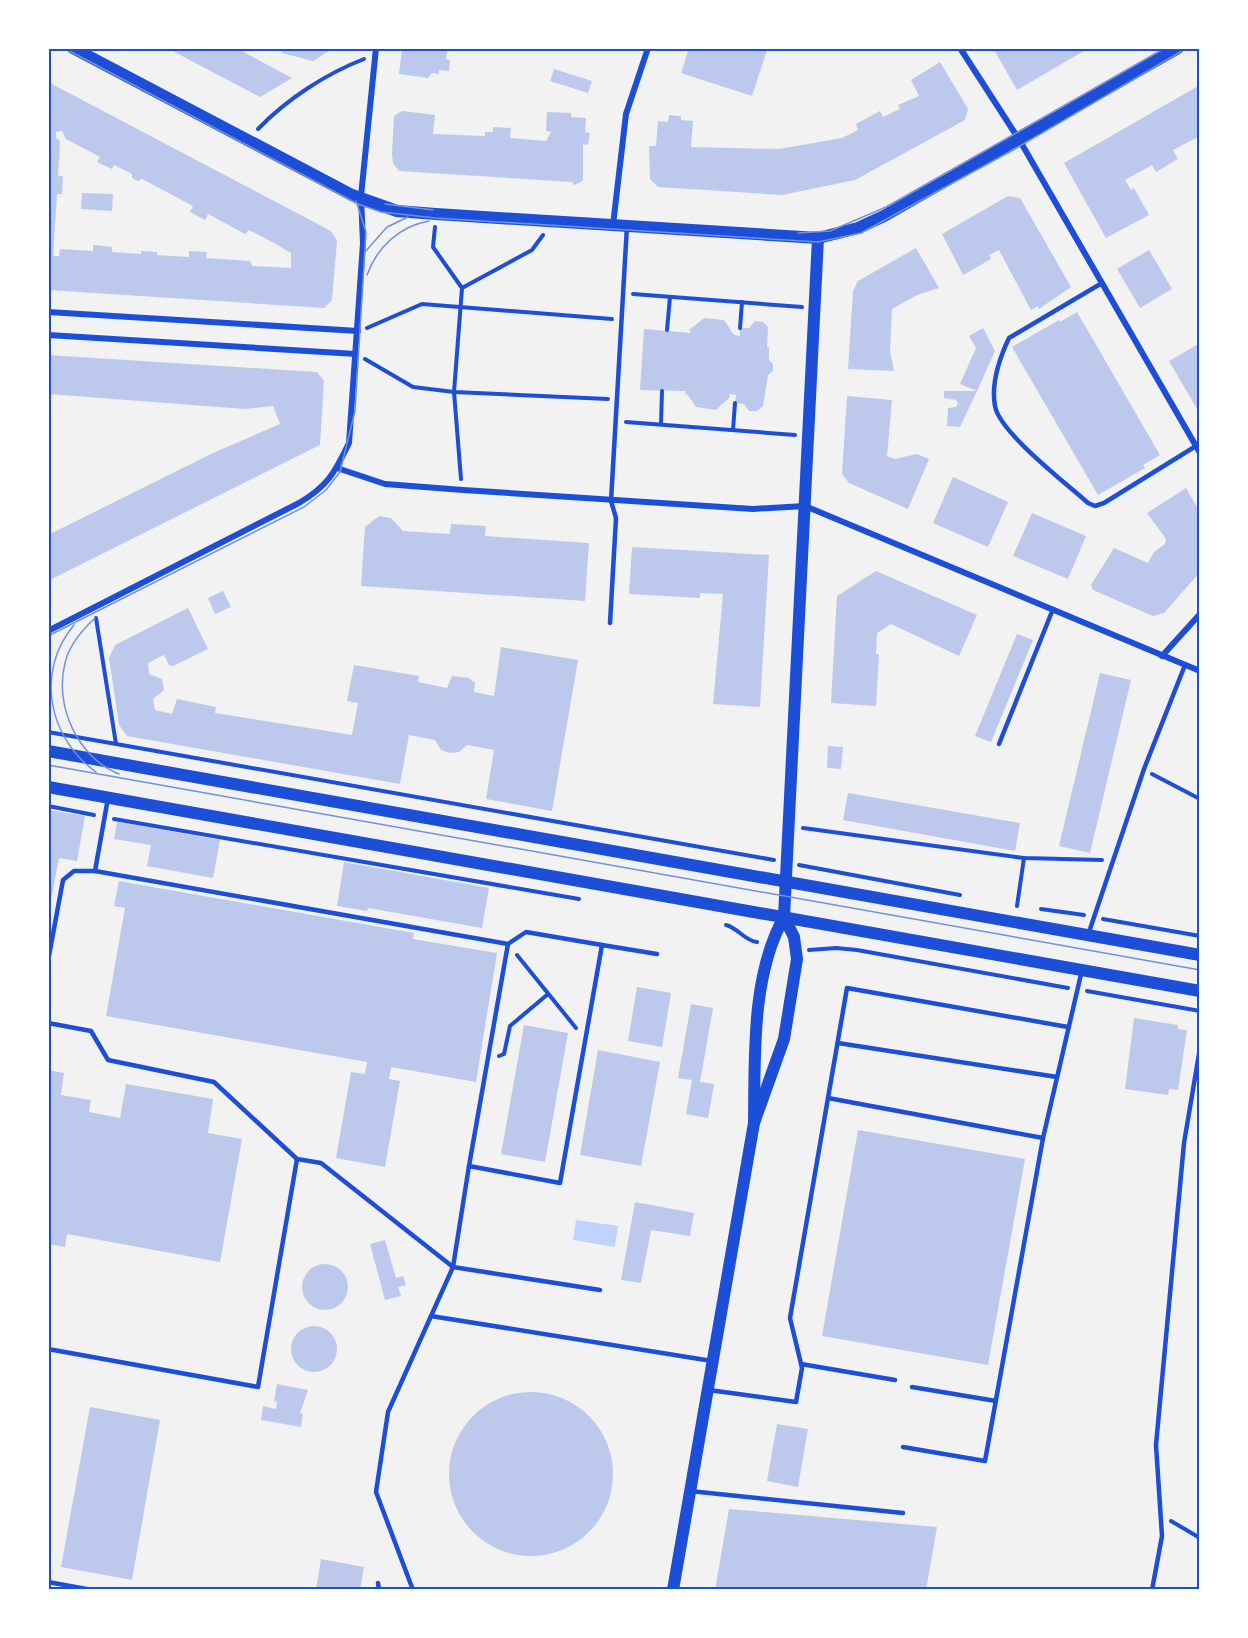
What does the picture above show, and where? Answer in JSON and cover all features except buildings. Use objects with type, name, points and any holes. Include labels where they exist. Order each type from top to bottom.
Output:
[{"type":"main road","points":[[73,48],[361,200],[397,211],[818,238],[858,228],[1020,141],[1178,48]]},
{"type":"main road","points":[[754,1123],[784,1039],[797,948],[784,917],[785,862],[818,238]]},
{"type":"main road","points":[[48,750],[1200,955]]},
{"type":"main road","points":[[48,787],[1200,991]]},
{"type":"main road","points":[[673,1590],[754,1123],[755,1034],[770,944],[784,917]]},
{"type":"street","points":[[613,225],[626,114],[648,48]]},
{"type":"street","points":[[960,48],[1020,141],[1200,453]]},
{"type":"street","points":[[48,632],[300,503],[321,490],[337,468],[349,443],[363,243],[361,200],[376,51]]},
{"type":"street","points":[[48,312],[358,331]]},
{"type":"street","points":[[48,335],[356,354]]},
{"type":"street","points":[[337,468],[385,484],[753,509],[805,506],[1200,671]]},
{"type":"street","points":[[1162,656],[1200,614]]},
{"type":"lane","points":[[610,622],[616,518],[611,501],[627,226]]},
{"type":"lane","points":[[1102,283],[1009,338],[995,383],[995,407],[1002,422],[1038,459],[1088,503],[1095,506],[1196,446]]},
{"type":"lane","points":[[999,744],[1053,609]]},
{"type":"lane","points":[[1088,935],[1144,769],[1185,665]]},
{"type":"lane","points":[[95,871],[108,798]]},
{"type":"lane","points":[[48,961],[63,880],[74,871],[95,871],[508,944],[526,933],[657,954]]},
{"type":"lane","points":[[413,1590],[376,1492],[388,1412],[453,1267],[508,944]]},
{"type":"lane","points":[[469,1166],[560,1183],[602,945]]},
{"type":"lane","points":[[903,1447],[985,1461],[1043,1138],[1082,970]]},
{"type":"lane","points":[[707,1390],[796,1402],[801,1364],[790,1318],[848,988],[1068,1027]]},
{"type":"lane","points":[[48,1023],[91,1031],[108,1060],[214,1082],[297,1159],[321,1163],[453,1267],[600,1290]]},
{"type":"lane","points":[[838,1042],[1057,1077]]},
{"type":"lane","points":[[1152,1590],[1162,1536],[1156,1444],[1184,1143],[1200,1048]]},
{"type":"lane","points":[[828,1098],[1043,1138]]},
{"type":"lane","points":[[48,1349],[258,1387],[297,1159]]},
{"type":"lane","points":[[431,1316],[712,1361]]},
{"type":"lane","points":[[801,1364],[895,1380]]},
{"type":"lane","points":[[912,1387],[996,1401]]},
{"type":"lane","points":[[690,1491],[903,1513]]},
{"type":"lane","points":[[48,1582],[92,1590]]},
{"type":"lane","points":[[55,1590],[56,1583]]},
{"type":"lane","points":[[378,1583],[379,1590]]},
{"type":"path","points":[[247,140],[279,108],[376,51]]},
{"type":"path","points":[[436,214],[433,247],[462,288],[454,392],[463,490]]},
{"type":"path","points":[[462,288],[532,250],[554,221]]},
{"type":"path","points":[[623,294],[814,308]]},
{"type":"path","points":[[667,330],[670,297]]},
{"type":"path","points":[[741,328],[742,302]]},
{"type":"path","points":[[358,331],[422,304],[622,320]]},
{"type":"path","points":[[356,354],[413,387],[454,392],[618,400]]},
{"type":"path","points":[[661,424],[662,391]]},
{"type":"path","points":[[733,430],[735,403]]},
{"type":"path","points":[[616,422],[807,435]]},
{"type":"path","points":[[94,609],[116,744]]},
{"type":"path","points":[[48,732],[972,897]]},
{"type":"path","points":[[1144,769],[1200,799]]},
{"type":"path","points":[[48,806],[587,900]]},
{"type":"path","points":[[787,826],[1024,858],[1112,861]]},
{"type":"path","points":[[1017,906],[1024,858]]},
{"type":"path","points":[[1006,904],[1028,907]]},
{"type":"path","points":[[1039,909],[1200,936]]},
{"type":"path","points":[[717,922],[735,927],[751,942],[770,944]]},
{"type":"path","points":[[508,944],[586,1040]]},
{"type":"path","points":[[797,948],[857,950],[1200,1011]]},
{"type":"path","points":[[488,1059],[504,1054],[510,1026],[548,994]]},
{"type":"path","points":[[1160,1515],[1200,1538]]},
{"type":"water","points":[[576,1220],[618,1226],[615,1247],[573,1240]]},
{"type":"tram line","points":[[64,48],[358,204],[381,212],[435,218],[818,242],[861,233],[1015,149],[1187,48]]},
{"type":"tram line","points":[[798,233],[830,231],[886,207],[1165,48]]},
{"type":"tram line","points":[[48,636],[304,507],[326,490],[340,472],[355,411],[366,232],[356,201]]},
{"type":"tram line","points":[[385,204],[433,210]]},
{"type":"tram line","points":[[365,252],[387,227],[408,217]]},
{"type":"tram line","points":[[367,275],[377,255],[391,239],[408,228],[429,221]]},
{"type":"tram line","points":[[95,618],[77,639],[67,657],[62,679],[63,696],[72,729],[81,743],[104,766],[119,774]]},
{"type":"tram line","points":[[74,625],[62,643],[54,663],[51,683],[52,703],[67,741],[80,758],[96,772]]},
{"type":"tram line","points":[[48,765],[1200,970]]}]
